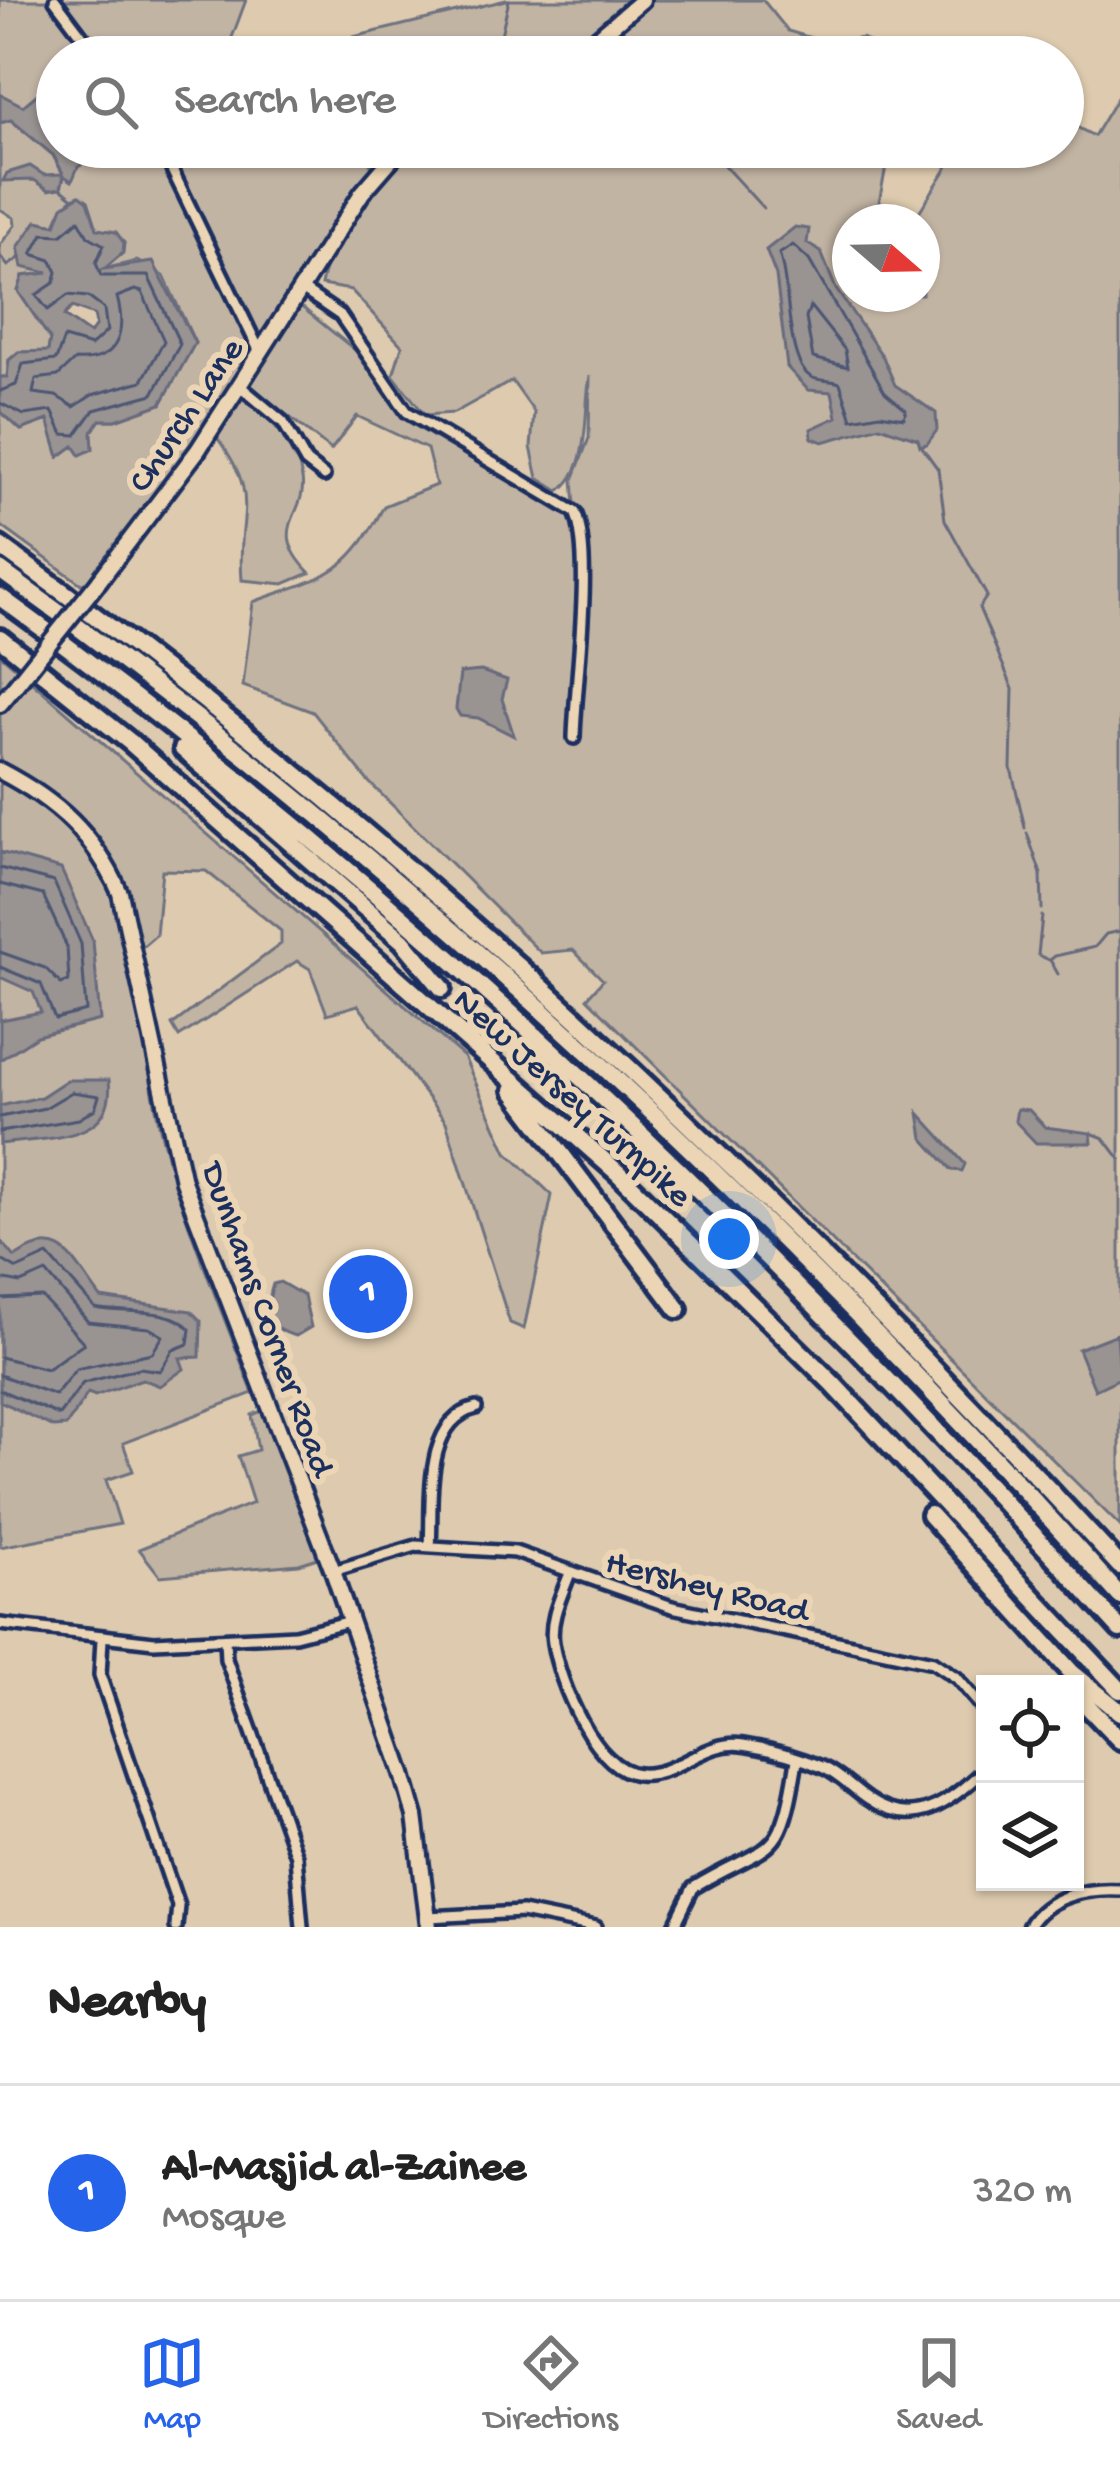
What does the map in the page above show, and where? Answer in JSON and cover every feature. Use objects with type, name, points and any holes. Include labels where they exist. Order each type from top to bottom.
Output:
[{"type":"highway","name":"New Jersey Turnpike","points":[[0,546],[258,742],[538,984],[862,1296],[1120,1566]]},
{"type":"highway","name":"New Jersey Turnpike","points":[[0,570],[248,760],[560,1031],[879,1340],[1120,1596]]},
{"type":"highway","name":"New Jersey Turnpike","points":[[0,597],[90,663],[320,848],[579,1078],[935,1428],[1120,1629]]},
{"type":"highway","name":"New Jersey Turnpike","points":[[0,638],[130,742],[484,1058],[550,1108],[915,1469],[1116,1702]]},
{"type":"highway","points":[[90,663],[403,940],[442,988]]},
{"type":"highway","points":[[484,1058],[556,1142],[678,1309]]},
{"type":"highway","points":[[1060,1675],[930,1515],[1116,1702]]},
{"type":"highway","points":[[1084,1702],[1120,1740]]},
{"type":"street","points":[[56,0],[83,36]]},
{"type":"street","points":[[600,36],[642,0]]},
{"type":"street","points":[[171,168],[261,354]]},
{"type":"street","name":"Church Lane","points":[[0,704],[99,581],[240,386],[382,168]]},
{"type":"street","points":[[302,289],[340,315],[407,412],[575,512],[581,530],[581,592],[574,738]]},
{"type":"street","points":[[240,386],[283,422],[306,462],[324,476]]},
{"type":"street","name":"Dunhams Corner Road","points":[[3,772],[74,819],[100,851],[120,893],[183,1181],[333,1571],[415,1816],[428,1922]]},
{"type":"street","points":[[430,1547],[440,1441],[455,1417],[476,1408]]},
{"type":"street","name":"Hershey Road","points":[[333,1571],[430,1547],[515,1552],[672,1607],[933,1662],[957,1678],[976,1700]]},
{"type":"street","points":[[570,1573],[555,1613],[553,1642],[594,1744],[614,1766],[653,1772],[725,1744],[825,1768],[872,1803],[904,1816],[937,1809],[976,1776]]},
{"type":"street","points":[[0,1624],[102,1639],[225,1639],[295,1635],[350,1621]]},
{"type":"street","points":[[102,1639],[100,1676],[178,1904],[176,1927]]},
{"type":"street","points":[[225,1639],[226,1659],[296,1856],[302,1927]]},
{"type":"street","points":[[674,1927],[692,1888],[744,1865],[778,1837],[787,1819],[797,1760]]},
{"type":"street","points":[[1028,1927],[1045,1906],[1120,1890]]},
{"type":"street","points":[[428,1922],[522,1912],[596,1927]]},
{"type":"shaded area","points":[[0,0],[55,0],[82,36],[36,36],[36,96],[24,106],[13,105],[0,94]]},
{"type":"shaded area","points":[[60,0],[246,0],[233,36],[86,36]]},
{"type":"shaded area","points":[[506,0],[635,0],[591,36],[358,36]]},
{"type":"shaded area","points":[[646,0],[763,0],[788,31],[805,36],[604,36]]},
{"type":"shaded area","points":[[1120,93],[1120,1526],[587,998],[603,980],[573,950],[541,953],[367,780],[313,712],[243,686],[253,602],[331,571],[358,547],[384,506],[436,485],[427,449],[357,416],[331,450],[248,384],[298,304],[366,359],[403,417],[513,476],[576,518],[573,480],[589,438],[590,376],[577,468],[559,491],[538,478],[531,447],[534,412],[512,381],[454,413],[425,415],[393,375],[402,346],[351,290],[321,285],[345,228],[394,168],[886,168],[879,204],[832,204],[832,312],[940,312],[940,204],[924,204],[947,168],[1084,168],[1084,131],[1094,136]]},
{"type":"shaded area","points":[[11,120],[36,141],[36,168],[60,168],[64,175],[76,168],[373,168],[377,173],[261,354],[99,581],[81,584],[0,525],[0,411],[21,430],[48,420],[116,420],[161,404],[195,343],[164,276],[137,261],[103,269],[122,253],[124,243],[97,229],[88,201],[79,195],[64,207],[54,226],[42,269],[50,273],[23,276],[18,291],[50,339],[48,352],[18,352],[9,360],[7,377],[0,377],[0,245],[15,225],[14,218],[0,209],[0,123]]},
{"type":"shaded area","points":[[242,394],[287,441],[302,478],[289,533],[297,558],[310,573],[284,584],[242,580],[244,492],[216,436]]},
{"type":"shaded area","points":[[0,654],[464,1057],[507,1152],[552,1195],[524,1329],[510,1323],[446,1122],[358,1005],[327,1014],[310,969],[297,961],[179,1037],[172,1025],[281,944],[281,931],[206,871],[162,870],[156,935],[135,953],[100,851],[0,765]]},
{"type":"shaded area","points":[[0,782],[49,813],[85,850],[109,891],[136,984],[172,1173],[253,1393],[123,1443],[133,1471],[106,1480],[120,1524],[0,1547]]},
{"type":"shaded area","points":[[271,1407],[327,1555],[299,1564],[160,1576],[139,1549],[253,1503],[238,1456],[258,1450],[252,1415]]},
{"type":"water","points":[[0,94],[23,106],[36,95],[36,141],[11,120],[0,123]]},
{"type":"water","points":[[30,166],[44,175],[63,174],[60,168],[78,168],[72,181],[64,176],[61,188],[49,190],[34,180],[3,181],[7,173]]},
{"type":"water","points":[[80,195],[88,201],[97,229],[116,232],[124,243],[123,253],[104,269],[153,262],[195,343],[161,404],[116,420],[100,420],[92,432],[93,449],[80,455],[74,446],[59,457],[48,420],[21,430],[0,411],[0,377],[7,377],[9,360],[19,352],[48,351],[50,339],[18,291],[23,276],[48,273],[22,267],[18,247],[37,221],[56,225],[63,206]],"holes":[[[72,307],[94,315],[96,325],[90,334],[64,316]]]},
{"type":"water","points":[[795,227],[809,229],[807,243],[821,252],[832,279],[832,312],[852,312],[883,357],[895,385],[936,413],[937,430],[927,444],[920,446],[918,439],[880,426],[823,442],[812,438],[811,429],[837,417],[832,392],[808,390],[787,367],[776,276],[766,250]]},
{"type":"water","points":[[481,671],[507,680],[502,699],[514,736],[478,718],[460,716],[456,709],[460,673]]},
{"type":"water","points":[[0,852],[61,869],[93,941],[100,1020],[37,1036],[0,1060],[0,1020],[41,1012],[33,992],[0,977]]},
{"type":"water","points":[[67,1080],[109,1080],[109,1101],[102,1116],[75,1133],[0,1144],[0,1106],[41,1097]]},
{"type":"water","points":[[1017,1109],[1029,1110],[1045,1127],[1091,1133],[1092,1143],[1036,1143],[1015,1121]]},
{"type":"water","points":[[919,1113],[965,1164],[962,1171],[952,1170],[923,1138]]},
{"type":"water","points":[[0,1240],[15,1257],[31,1248],[56,1246],[74,1261],[101,1298],[191,1311],[201,1321],[200,1357],[180,1358],[184,1369],[160,1386],[142,1379],[95,1396],[88,1393],[66,1426],[53,1427],[0,1401]]},
{"type":"water","points":[[280,1282],[304,1296],[311,1327],[296,1336],[270,1317],[273,1284]]},
{"type":"water","points":[[1117,1334],[1120,1378],[1095,1390],[1078,1349]]},
{"type":"waterway","points":[[501,36],[509,0]]},
{"type":"waterway","points":[[60,168],[61,188],[72,197]]},
{"type":"waterway","points":[[726,168],[763,208]]},
{"type":"waterway","points":[[0,256],[8,266],[19,258]]},
{"type":"waterway","points":[[922,447],[938,469],[945,520],[987,596],[979,608],[1013,689],[1011,768],[1025,828]]},
{"type":"waterway","points":[[1027,833],[1041,874],[1042,909]]},
{"type":"waterway","points":[[1042,916],[1038,955],[1049,960]]},
{"type":"waterway","points":[[1058,974],[1050,960],[1055,956],[1095,947],[1106,934],[1120,931]]},
{"type":"waterway","points":[[1091,1133],[1104,1138],[1120,1159]]},
{"type":"place","name":"Al-Masjid al-Zainee","points":[[368,1294]]}]
